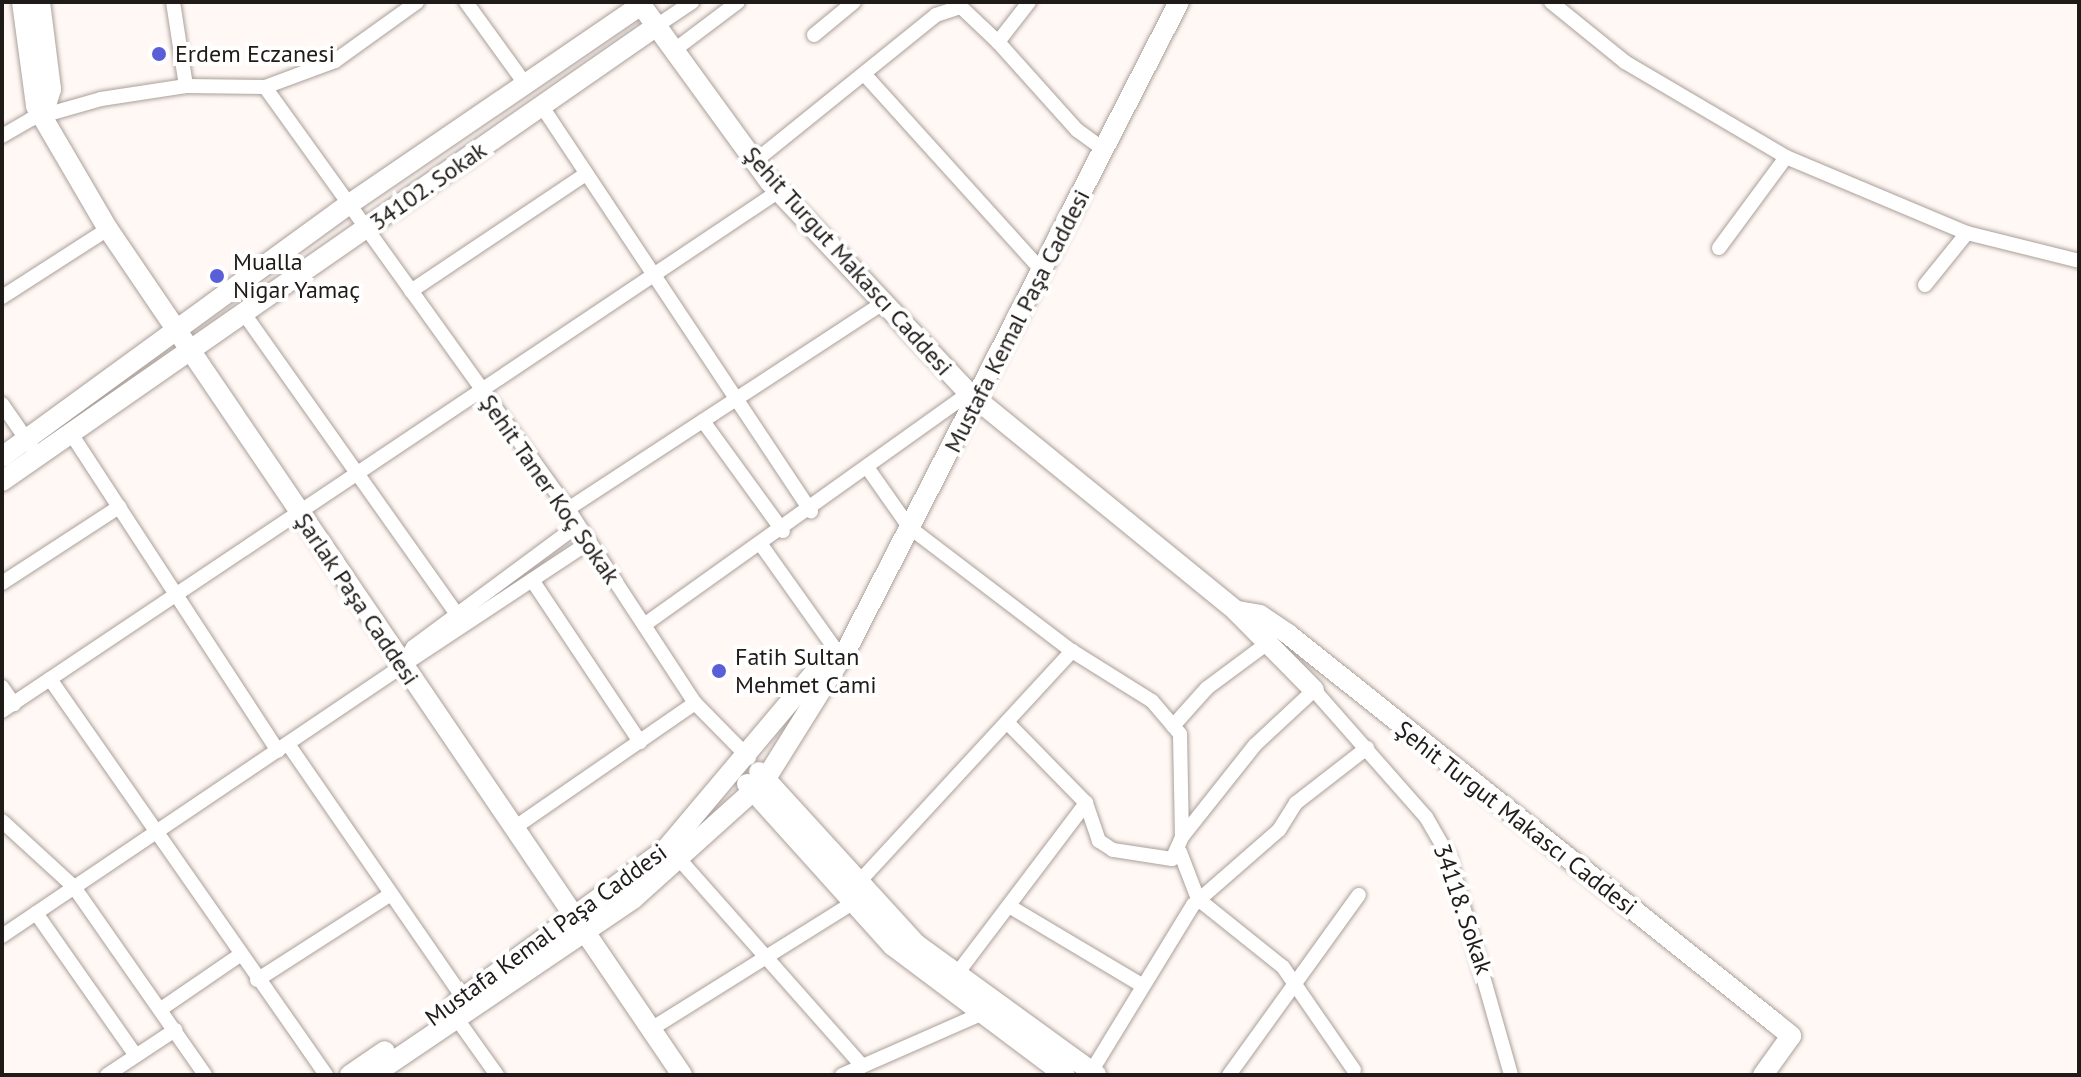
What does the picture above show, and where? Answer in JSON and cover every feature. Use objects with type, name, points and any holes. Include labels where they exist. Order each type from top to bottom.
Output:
[{"type":"street","name":"Şarlak Paşa Caddesi","points":[[22,2],[33,96],[108,229],[179,328],[300,515],[682,1075]]},
{"type":"street","points":[[40,2],[51,89],[43,116]]},
{"type":"street","points":[[173,2],[186,86]]},
{"type":"street","points":[[2,136],[43,116],[186,86],[265,87],[335,61],[417,2]]},
{"type":"street","points":[[466,2],[526,85]]},
{"type":"street","points":[[655,27],[692,2]]},
{"type":"street","points":[[673,51],[738,2]]},
{"type":"street","points":[[814,35],[854,2]]},
{"type":"street","points":[[926,2],[936,15]]},
{"type":"street","points":[[998,42],[1029,2]]},
{"type":"street","name":"Mustafa Kemal Paşa Caddesi","points":[[350,1075],[463,998],[680,860],[760,786],[909,527],[974,395],[1042,271],[1179,2]]},
{"type":"street","points":[[1551,2],[1625,62],[1786,157],[1967,233],[2079,261]]},
{"type":"street","name":"34102. Sokak","points":[[2,481],[33,449],[179,328],[348,205],[526,85],[639,4]]},
{"type":"street","name":"Şehit Turgut Makascı Caddesi","points":[[639,4],[754,162],[974,395],[1236,611],[1314,690]]},
{"type":"street","points":[[754,162],[866,76],[936,15],[961,7],[998,42],[1077,130],[1105,150]]},
{"type":"street","name":"34102. Sokak","points":[[2,457],[72,435],[655,27]]},
{"type":"street","points":[[866,76],[1042,271]]},
{"type":"street","name":"Şehit Taner Koç Sokak","points":[[265,87],[568,509],[695,703],[739,759]]},
{"type":"street","points":[[541,105],[811,512]]},
{"type":"street","points":[[1719,248],[1786,157]]},
{"type":"street","points":[[411,291],[586,174]]},
{"type":"street","points":[[2,687],[8,708],[779,191]]},
{"type":"street","points":[[2,297],[108,229]]},
{"type":"street","points":[[1925,285],[1967,233]]},
{"type":"street","points":[[568,509],[884,302]]},
{"type":"street","points":[[245,315],[360,471],[457,614]]},
{"type":"street","points":[[644,625],[811,512],[974,395]]},
{"type":"street","points":[[2,404],[33,449]]},
{"type":"street","points":[[703,421],[783,531]]},
{"type":"street","points":[[72,435],[177,596],[463,998]]},
{"type":"street","points":[[869,470],[909,527],[1072,651],[1152,701],[1173,726],[1185,748],[1181,844],[1198,899],[1268,952],[1354,1070]]},
{"type":"street","points":[[2,583],[119,507]]},
{"type":"street","points":[[402,666],[413,647],[578,525]]},
{"type":"street","points":[[2,936],[589,542]]},
{"type":"street","points":[[762,546],[842,642]]},
{"type":"street","points":[[532,580],[640,742]]},
{"type":"street","name":"Şehit Turgut Makascı Caddesi","points":[[1236,611],[1260,615],[1288,634],[1791,1036],[1763,1075]]},
{"type":"street","name":"Mustafa Kemal Paşa Caddesi","points":[[373,1075],[457,1019],[581,925],[666,849],[739,759],[842,642]]},
{"type":"street","points":[[1173,726],[1207,688],[1269,642]]},
{"type":"street","points":[[651,1029],[769,961],[856,893],[1072,651]]},
{"type":"street","points":[[50,679],[326,1075]]},
{"type":"street","points":[[1009,724],[1086,803],[1099,841],[1113,850],[1172,859],[1255,745],[1314,690]]},
{"type":"street","name":"34118. Sokak","points":[[1314,690],[1367,748],[1449,857],[1511,1075]]},
{"type":"street","points":[[514,828],[695,703]]},
{"type":"street","points":[[856,893],[956,975],[1094,1073],[1143,986],[1198,899],[1279,830],[1296,803],[1367,748]]},
{"type":"street","points":[[739,759],[856,893],[893,946],[979,1015],[1065,1075]]},
{"type":"street","points":[[956,975],[1086,803]]},
{"type":"street","points":[[2,821],[74,887],[205,1075]]},
{"type":"street","points":[[680,860],[862,1066]]},
{"type":"street","points":[[257,980],[391,894]]},
{"type":"street","points":[[1229,1075],[1359,895]]},
{"type":"street","points":[[1009,906],[1143,986]]},
{"type":"street","points":[[36,913],[136,1056]]},
{"type":"street","points":[[161,1009],[240,955]]},
{"type":"street","points":[[842,1075],[979,1015]]},
{"type":"street","points":[[457,1019],[497,1075]]},
{"type":"street","points":[[107,1075],[175,1030]]},
{"type":"place","name":"Erdem Eczanesi","points":[[159,54]]},
{"type":"place","name":"Mualla Nigar Yamaç","points":[[217,276]]},
{"type":"place","name":"Fatih Sultan Mehmet Cami","points":[[719,671]]}]
